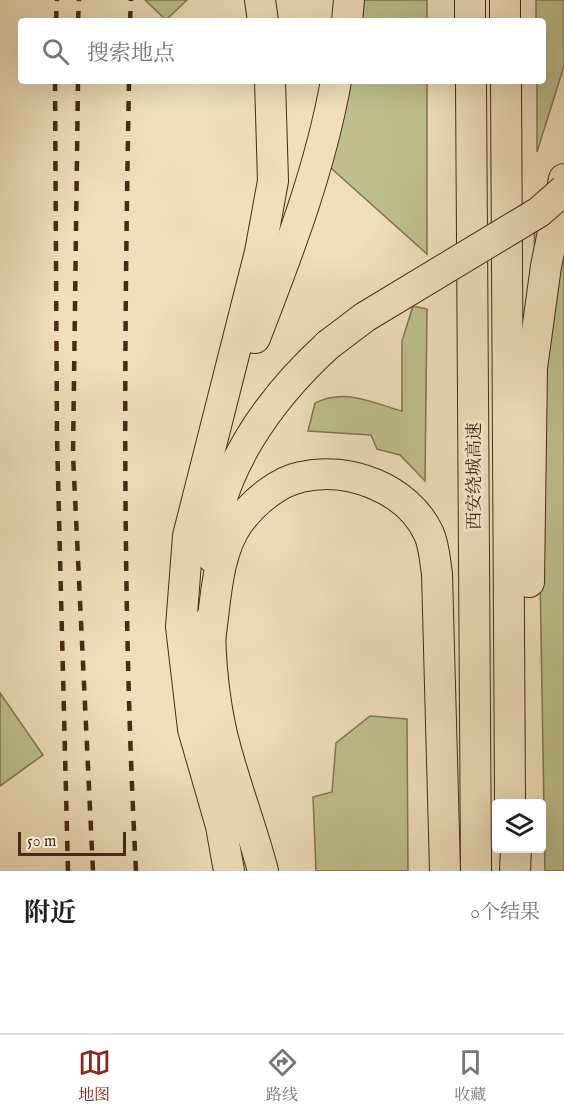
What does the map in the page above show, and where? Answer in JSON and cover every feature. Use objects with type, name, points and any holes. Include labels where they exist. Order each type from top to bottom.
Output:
[{"type":"highway","points":[[260,0],[263,18]]},
{"type":"highway","points":[[347,18],[349,0]]},
{"type":"highway","points":[[470,0],[470,18]]},
{"type":"highway","points":[[505,0],[505,18]]},
{"type":"highway","points":[[229,871],[221,826],[193,729],[182,627],[188,536],[260,252],[273,181],[270,84]]},
{"type":"highway","points":[[211,448],[295,236],[326,137],[335,84]]},
{"type":"highway","name":"西安绕城高速","points":[[471,84],[476,871]]},
{"type":"highway","name":"西安绕城高速","points":[[506,84],[510,799]]},
{"type":"highway","points":[[519,799],[528,674],[532,368],[546,266],[564,179]]},
{"type":"highway","points":[[263,871],[250,821],[222,734],[210,640],[212,549],[221,499],[238,460],[270,407],[305,366],[328,345],[365,317],[539,212],[564,190]]},
{"type":"highway","points":[[210,640],[225,550],[238,524],[254,505],[279,486],[300,477],[335,475],[370,481],[394,494],[414,512],[429,534],[437,574],[445,871]]},
{"type":"highway","points":[[511,853],[513,871]]},
{"type":"highway","points":[[513,871],[515,853]]},
{"type":"green space","points":[[145,0],[187,0],[168,18],[164,18]]},
{"type":"green space","points":[[353,0],[427,0],[427,18],[351,18]]},
{"type":"green space","points":[[536,0],[564,0],[564,66],[537,152],[537,84],[546,84],[546,18],[536,18]]},
{"type":"green space","points":[[344,84],[427,84],[427,254],[322,160]]},
{"type":"green space","points":[[564,188],[564,871],[545,871],[546,799],[544,799],[534,215]]},
{"type":"green space","points":[[413,306],[427,309],[425,481],[400,455],[377,449],[371,435],[308,431],[315,403],[327,399],[359,398],[402,411],[402,341]]},
{"type":"green space","points":[[0,693],[43,755],[0,786]]},
{"type":"green space","points":[[370,716],[407,719],[408,871],[316,871],[313,797],[332,792],[336,743]]},
{"type":"railway","points":[[56,18],[57,0]]},
{"type":"railway","points":[[78,18],[79,0]]},
{"type":"railway","points":[[130,18],[131,0]]},
{"type":"railway","points":[[55,84],[57,438],[68,871]]},
{"type":"railway","points":[[78,84],[73,455],[93,871]]},
{"type":"railway","points":[[129,84],[125,476],[128,674],[136,871]]}]
